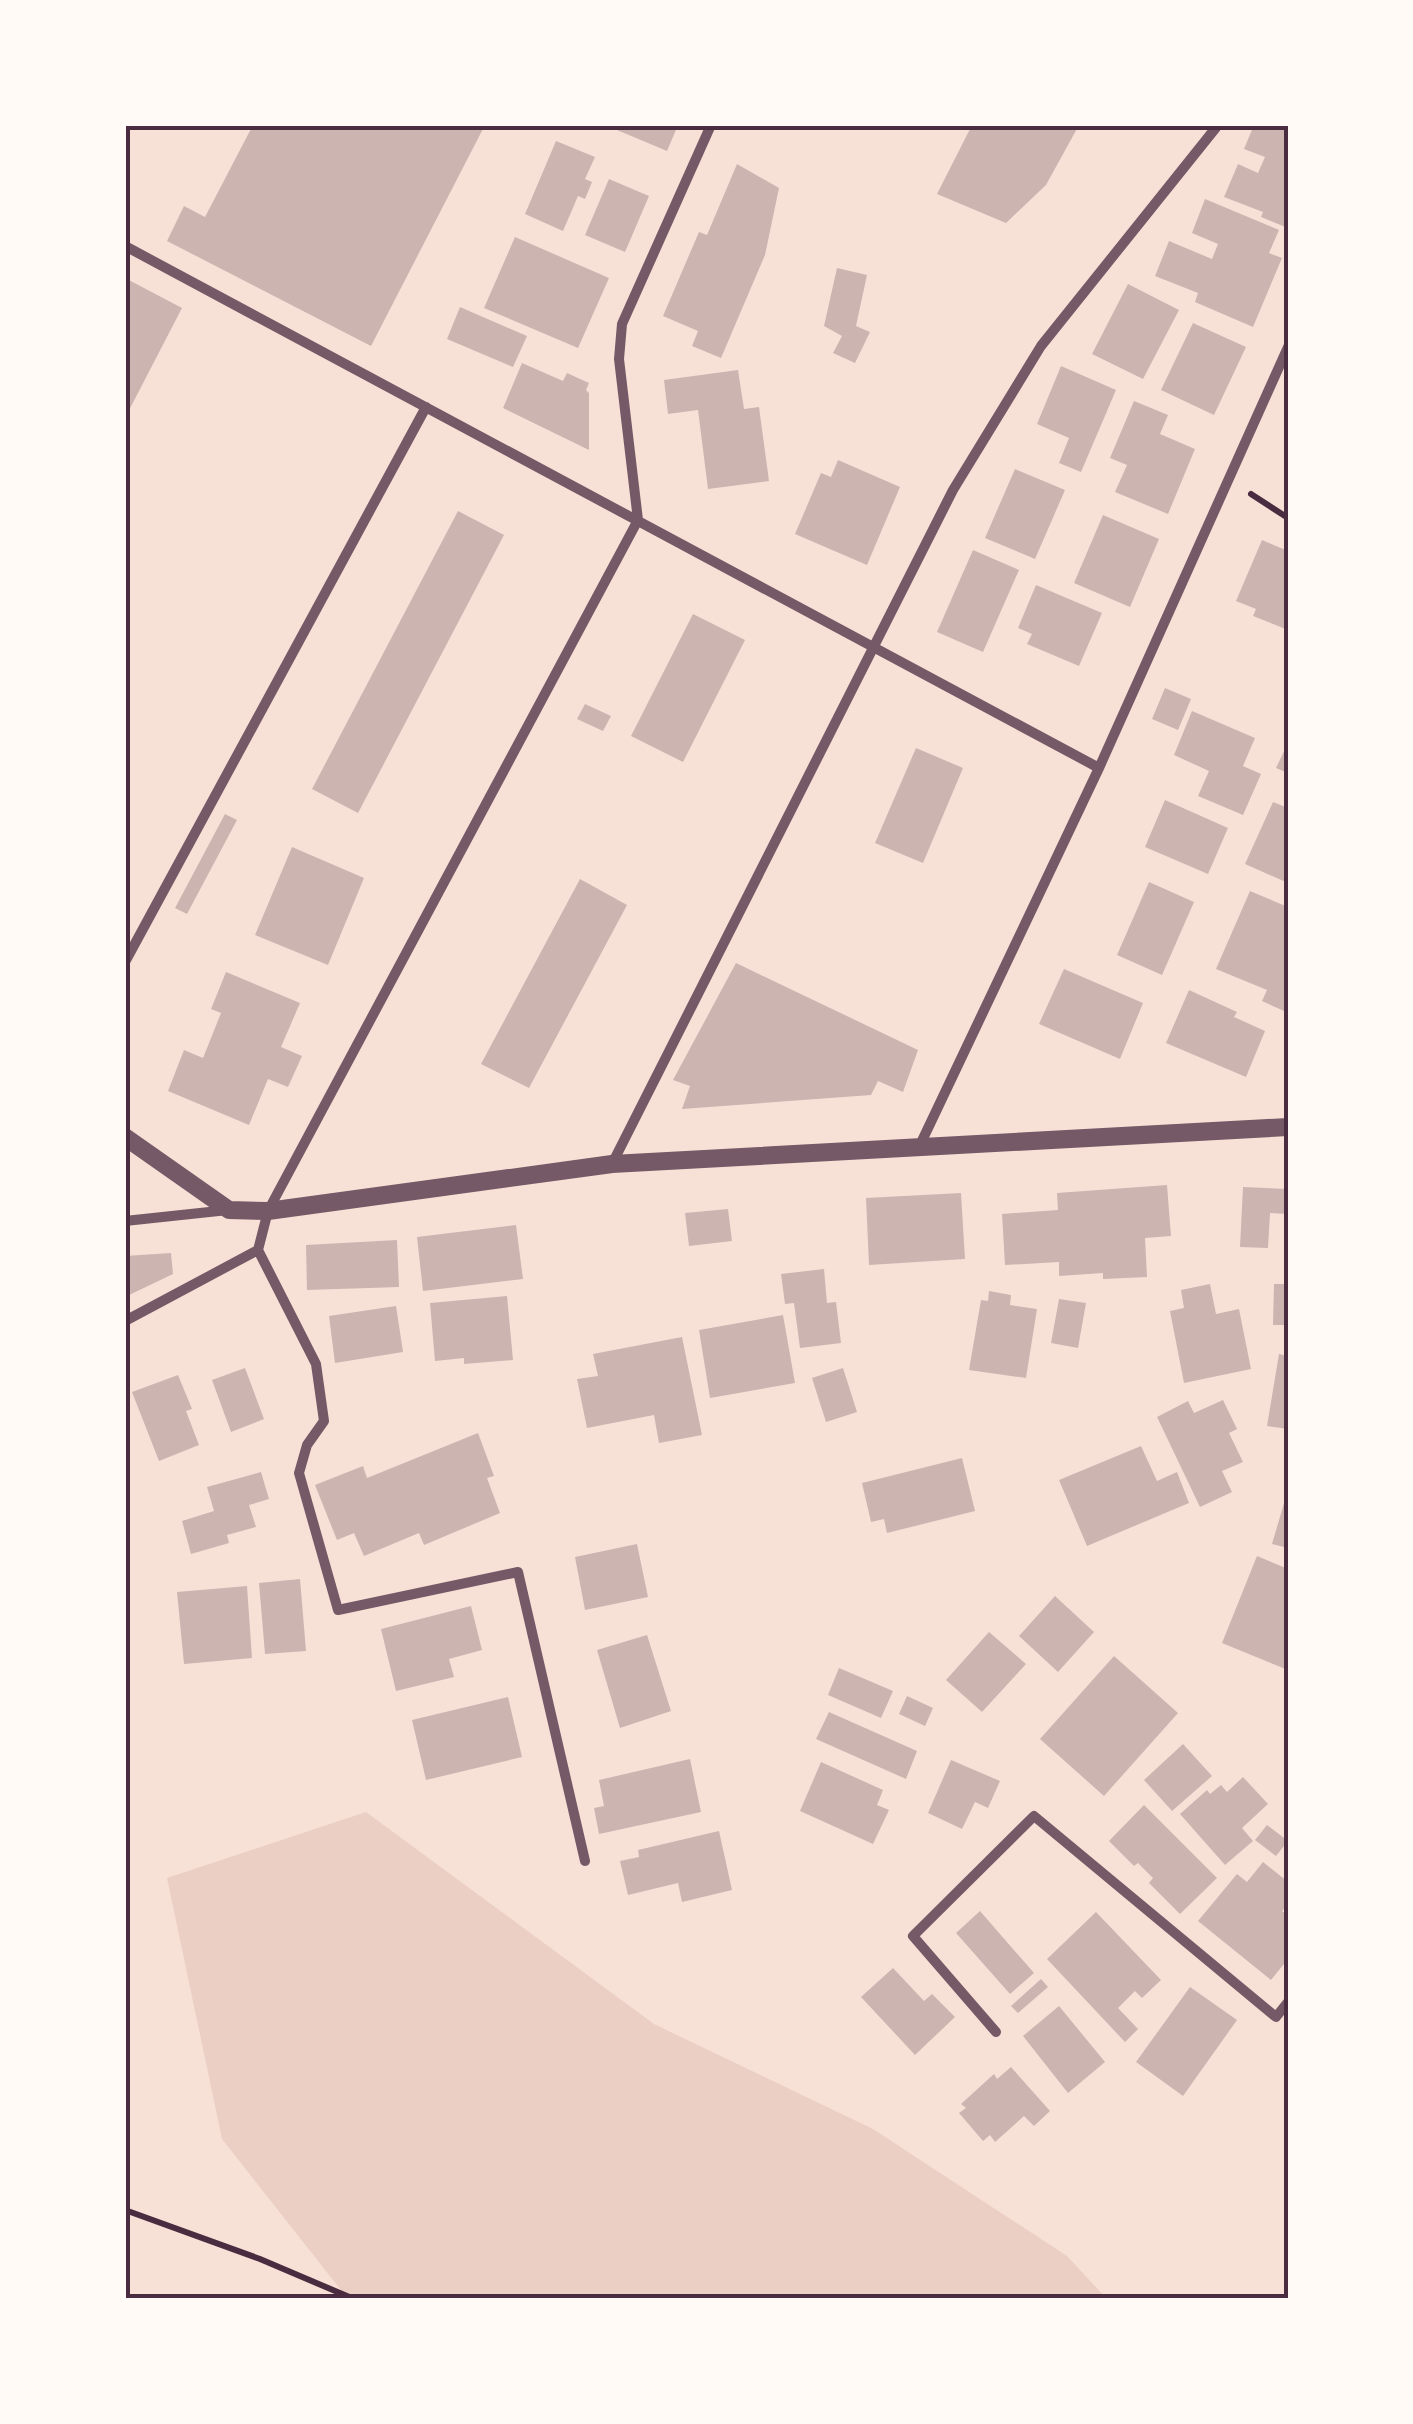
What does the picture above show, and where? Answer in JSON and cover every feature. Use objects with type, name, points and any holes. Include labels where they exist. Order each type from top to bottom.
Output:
[{"type":"street","points":[[585,1860],[518,1572],[338,1610],[298,1473],[307,1445],[324,1420],[316,1364],[258,1250],[268,1211],[638,520],[618,359],[622,324],[711,125]]},
{"type":"street","points":[[612,1164],[953,490],[1041,346],[1218,125]]},
{"type":"street","points":[[125,246],[1098,768]]},
{"type":"street","points":[[920,1145],[1098,768],[1288,347]]},
{"type":"street","points":[[125,962],[426,408]]},
{"type":"street","points":[[125,1221],[229,1210],[268,1211],[612,1164],[1288,1127]]},
{"type":"street","points":[[125,1138],[229,1210]]},
{"type":"street","points":[[125,1321],[258,1250]]},
{"type":"street","points":[[996,2032],[913,1936],[1034,1816],[1276,2017],[1288,2002]]},
{"type":"path","points":[[125,2210],[260,2259],[354,2299]]},
{"type":"shaded area","points":[[366,1812],[654,2024],[873,2129],[1067,2256],[1107,2299],[348,2299],[222,2139],[167,1878]]},
{"type":"building","points":[[253,125],[485,125],[371,346],[167,241],[184,206],[205,217]]},
{"type":"building","points":[[605,125],[678,125],[667,151]]},
{"type":"building","points":[[972,125],[1079,125],[1046,185],[1006,223],[937,194]]},
{"type":"building","points":[[1254,125],[1288,128],[1288,228],[1261,217],[1263,212],[1224,197],[1238,164],[1258,173],[1265,157],[1244,149]]},
{"type":"building","points":[[556,141],[595,157],[585,179],[592,182],[585,199],[578,196],[563,231],[525,214]]},
{"type":"building","points":[[737,164],[779,188],[765,255],[721,358],[692,346],[698,331],[663,316],[699,232],[707,235]]},
{"type":"building","points":[[609,179],[649,196],[625,252],[585,235]]},
{"type":"building","points":[[1205,199],[1279,230],[1269,253],[1282,258],[1253,327],[1195,302],[1198,293],[1155,276],[1169,241],[1212,259],[1218,244],[1192,233]]},
{"type":"building","points":[[515,237],[609,278],[578,348],[484,308]]},
{"type":"building","points":[[837,268],[867,275],[856,326],[870,332],[855,363],[833,353],[842,336],[824,326]]},
{"type":"building","points":[[125,278],[182,308],[125,418]]},
{"type":"building","points":[[1128,284],[1179,310],[1143,379],[1092,354]]},
{"type":"building","points":[[460,307],[527,336],[513,367],[447,339]]},
{"type":"building","points":[[1193,323],[1246,347],[1214,415],[1161,390]]},
{"type":"building","points":[[522,363],[563,381],[567,373],[589,383],[589,450],[503,408]]},
{"type":"building","points":[[1061,366],[1116,390],[1081,472],[1059,463],[1069,438],[1037,424]]},
{"type":"building","points":[[738,370],[744,409],[759,407],[769,481],[708,489],[698,410],[668,414],[664,380]]},
{"type":"building","points":[[1134,401],[1168,415],[1160,434],[1195,449],[1168,514],[1115,492],[1127,465],[1110,458]]},
{"type":"building","points":[[838,460],[900,487],[867,565],[795,534],[821,473],[831,477]]},
{"type":"building","points":[[1015,469],[1065,490],[1035,559],[985,538]]},
{"type":"building","points":[[458,511],[504,535],[358,813],[312,789]]},
{"type":"building","points":[[1103,515],[1159,539],[1130,607],[1074,583]]},
{"type":"building","points":[[1262,540],[1288,551],[1288,630],[1253,616],[1256,609],[1236,601]]},
{"type":"building","points":[[973,550],[1019,570],[983,652],[937,632]]},
{"type":"building","points":[[1036,585],[1102,613],[1079,666],[1027,644],[1032,634],[1018,628]]},
{"type":"building","points":[[693,614],[745,640],[683,762],[631,736]]},
{"type":"building","points":[[1165,688],[1191,699],[1178,730],[1152,719]]},
{"type":"building","points":[[585,704],[611,716],[603,731],[577,719]]},
{"type":"building","points":[[1192,711],[1255,738],[1243,766],[1261,774],[1243,815],[1198,796],[1209,771],[1174,755]]},
{"type":"building","points":[[1288,743],[1288,773],[1276,768]]},
{"type":"building","points":[[916,748],[963,768],[923,863],[875,843]]},
{"type":"building","points":[[1165,800],[1228,828],[1208,874],[1145,847]]},
{"type":"building","points":[[1273,802],[1288,808],[1288,883],[1245,864]]},
{"type":"building","points":[[225,814],[237,820],[187,914],[175,908]]},
{"type":"building","points":[[292,847],[364,878],[328,965],[255,935]]},
{"type":"building","points":[[580,879],[627,905],[529,1088],[481,1064]]},
{"type":"building","points":[[1149,882],[1194,902],[1162,975],[1117,955]]},
{"type":"building","points":[[1250,891],[1288,907],[1288,1001],[1284,1011],[1262,1001],[1267,990],[1216,969]]},
{"type":"building","points":[[736,963],[918,1050],[903,1092],[878,1081],[871,1095],[682,1109],[690,1086],[673,1080]]},
{"type":"building","points":[[1064,969],[1143,1003],[1120,1059],[1039,1024]]},
{"type":"building","points":[[226,972],[300,1003],[281,1047],[302,1056],[288,1087],[268,1079],[249,1125],[168,1091],[184,1050],[203,1058],[221,1013],[211,1009]]},
{"type":"building","points":[[1189,990],[1237,1012],[1234,1017],[1265,1031],[1246,1077],[1166,1043]]},
{"type":"building","points":[[1167,1185],[1171,1236],[1145,1238],[1147,1277],[1103,1279],[1103,1273],[1059,1276],[1059,1262],[1005,1265],[1002,1214],[1058,1210],[1057,1193]]},
{"type":"building","points":[[1243,1187],[1288,1189],[1287,1214],[1270,1213],[1268,1248],[1240,1247]]},
{"type":"building","points":[[961,1193],[965,1259],[869,1265],[866,1198]]},
{"type":"building","points":[[728,1209],[732,1241],[689,1246],[685,1213]]},
{"type":"building","points":[[516,1225],[523,1279],[423,1291],[417,1237]]},
{"type":"building","points":[[397,1240],[399,1287],[307,1290],[306,1245]]},
{"type":"building","points":[[171,1253],[173,1274],[125,1297],[125,1256]]},
{"type":"building","points":[[824,1269],[827,1303],[836,1302],[841,1343],[800,1348],[794,1303],[785,1304],[781,1274]]},
{"type":"building","points":[[1210,1284],[1216,1314],[1239,1309],[1251,1369],[1184,1383],[1170,1311],[1184,1308],[1181,1290]]},
{"type":"building","points":[[1274,1284],[1288,1284],[1288,1325],[1273,1325]]},
{"type":"building","points":[[989,1291],[1011,1295],[1010,1305],[1037,1309],[1026,1378],[969,1370],[981,1300],[988,1301]]},
{"type":"building","points":[[507,1296],[513,1360],[464,1364],[464,1358],[435,1361],[430,1303]]},
{"type":"building","points":[[1059,1299],[1086,1303],[1078,1348],[1051,1343]]},
{"type":"building","points":[[396,1306],[403,1352],[335,1363],[329,1316]]},
{"type":"building","points":[[783,1315],[795,1383],[710,1398],[699,1330]]},
{"type":"building","points":[[682,1337],[702,1435],[659,1443],[654,1415],[587,1428],[577,1379],[598,1376],[593,1354]]},
{"type":"building","points":[[1279,1354],[1288,1356],[1288,1429],[1267,1426]]},
{"type":"building","points":[[245,1368],[264,1419],[231,1432],[212,1380]]},
{"type":"building","points":[[843,1368],[857,1412],[826,1422],[812,1378]]},
{"type":"building","points":[[178,1375],[192,1409],[186,1411],[199,1445],[159,1461],[132,1392]]},
{"type":"building","points":[[1223,1400],[1237,1429],[1229,1433],[1243,1462],[1222,1471],[1232,1492],[1200,1507],[1157,1417],[1188,1401],[1194,1413]]},
{"type":"building","points":[[478,1433],[494,1476],[487,1478],[500,1513],[424,1545],[419,1533],[364,1556],[354,1533],[337,1540],[315,1485],[363,1466],[367,1478]]},
{"type":"building","points":[[1141,1446],[1157,1481],[1177,1472],[1189,1503],[1087,1546],[1059,1480]]},
{"type":"building","points":[[962,1458],[975,1511],[887,1533],[884,1519],[871,1522],[862,1483]]},
{"type":"building","points":[[261,1472],[269,1499],[249,1505],[256,1527],[227,1535],[229,1543],[191,1554],[182,1521],[214,1511],[207,1487]]},
{"type":"building","points":[[1288,1493],[1288,1548],[1272,1544]]},
{"type":"building","points":[[637,1544],[648,1597],[585,1610],[575,1557]]},
{"type":"building","points":[[1257,1556],[1288,1569],[1288,1670],[1222,1643]]},
{"type":"building","points":[[300,1579],[306,1651],[265,1654],[259,1583]]},
{"type":"building","points":[[247,1586],[252,1658],[184,1664],[177,1592]]},
{"type":"building","points":[[1055,1596],[1094,1632],[1058,1672],[1019,1636]]},
{"type":"building","points":[[471,1606],[482,1650],[449,1659],[454,1677],[396,1691],[381,1629]]},
{"type":"building","points":[[989,1632],[1026,1664],[982,1712],[946,1680]]},
{"type":"building","points":[[647,1635],[671,1711],[620,1728],[597,1650]]},
{"type":"building","points":[[1114,1656],[1178,1713],[1104,1796],[1040,1739]]},
{"type":"building","points":[[839,1668],[893,1691],[881,1718],[828,1695]]},
{"type":"building","points":[[907,1696],[933,1708],[925,1726],[899,1714]]},
{"type":"building","points":[[508,1697],[522,1757],[426,1780],[412,1720]]},
{"type":"building","points":[[829,1712],[917,1751],[906,1779],[816,1739]]},
{"type":"building","points":[[1183,1744],[1212,1776],[1172,1811],[1144,1780]]},
{"type":"building","points":[[690,1759],[701,1812],[599,1834],[594,1808],[604,1806],[599,1780]]},
{"type":"building","points":[[951,1760],[1000,1781],[988,1808],[975,1802],[962,1829],[928,1813]]},
{"type":"building","points":[[821,1762],[883,1790],[877,1805],[889,1810],[873,1844],[800,1811]]},
{"type":"building","points":[[1243,1777],[1268,1804],[1242,1828],[1253,1841],[1225,1865],[1180,1814],[1207,1790],[1210,1794],[1221,1785],[1227,1792]]},
{"type":"building","points":[[1144,1805],[1217,1878],[1180,1914],[1149,1883],[1153,1878],[1138,1863],[1134,1866],[1109,1841]]},
{"type":"building","points":[[1267,1825],[1288,1841],[1276,1856],[1255,1840]]},
{"type":"building","points":[[719,1831],[732,1890],[682,1902],[678,1883],[628,1895],[620,1861],[639,1857],[638,1850]]},
{"type":"building","points":[[1263,1862],[1288,1882],[1288,1905],[1282,1911],[1288,1916],[1288,1959],[1271,1980],[1198,1921],[1237,1874],[1247,1882]]},
{"type":"building","points":[[980,1911],[1034,1973],[1010,1994],[956,1933]]},
{"type":"building","points":[[1096,1912],[1161,1980],[1142,1998],[1135,1991],[1118,2008],[1138,2029],[1125,2042],[1047,1959]]},
{"type":"building","points":[[893,1968],[924,2001],[932,1994],[955,2017],[915,2055],[861,1997]]},
{"type":"building","points":[[1041,1979],[1048,1987],[1018,2013],[1011,2006]]},
{"type":"building","points":[[1190,1987],[1237,2020],[1183,2096],[1136,2062]]},
{"type":"building","points":[[1059,2006],[1105,2062],[1068,2093],[1023,2036]]},
{"type":"building","points":[[1011,2067],[1050,2111],[1034,2126],[1024,2116],[995,2142],[990,2135],[983,2141],[959,2113],[966,2108],[961,2104],[994,2074],[997,2079]]}]
